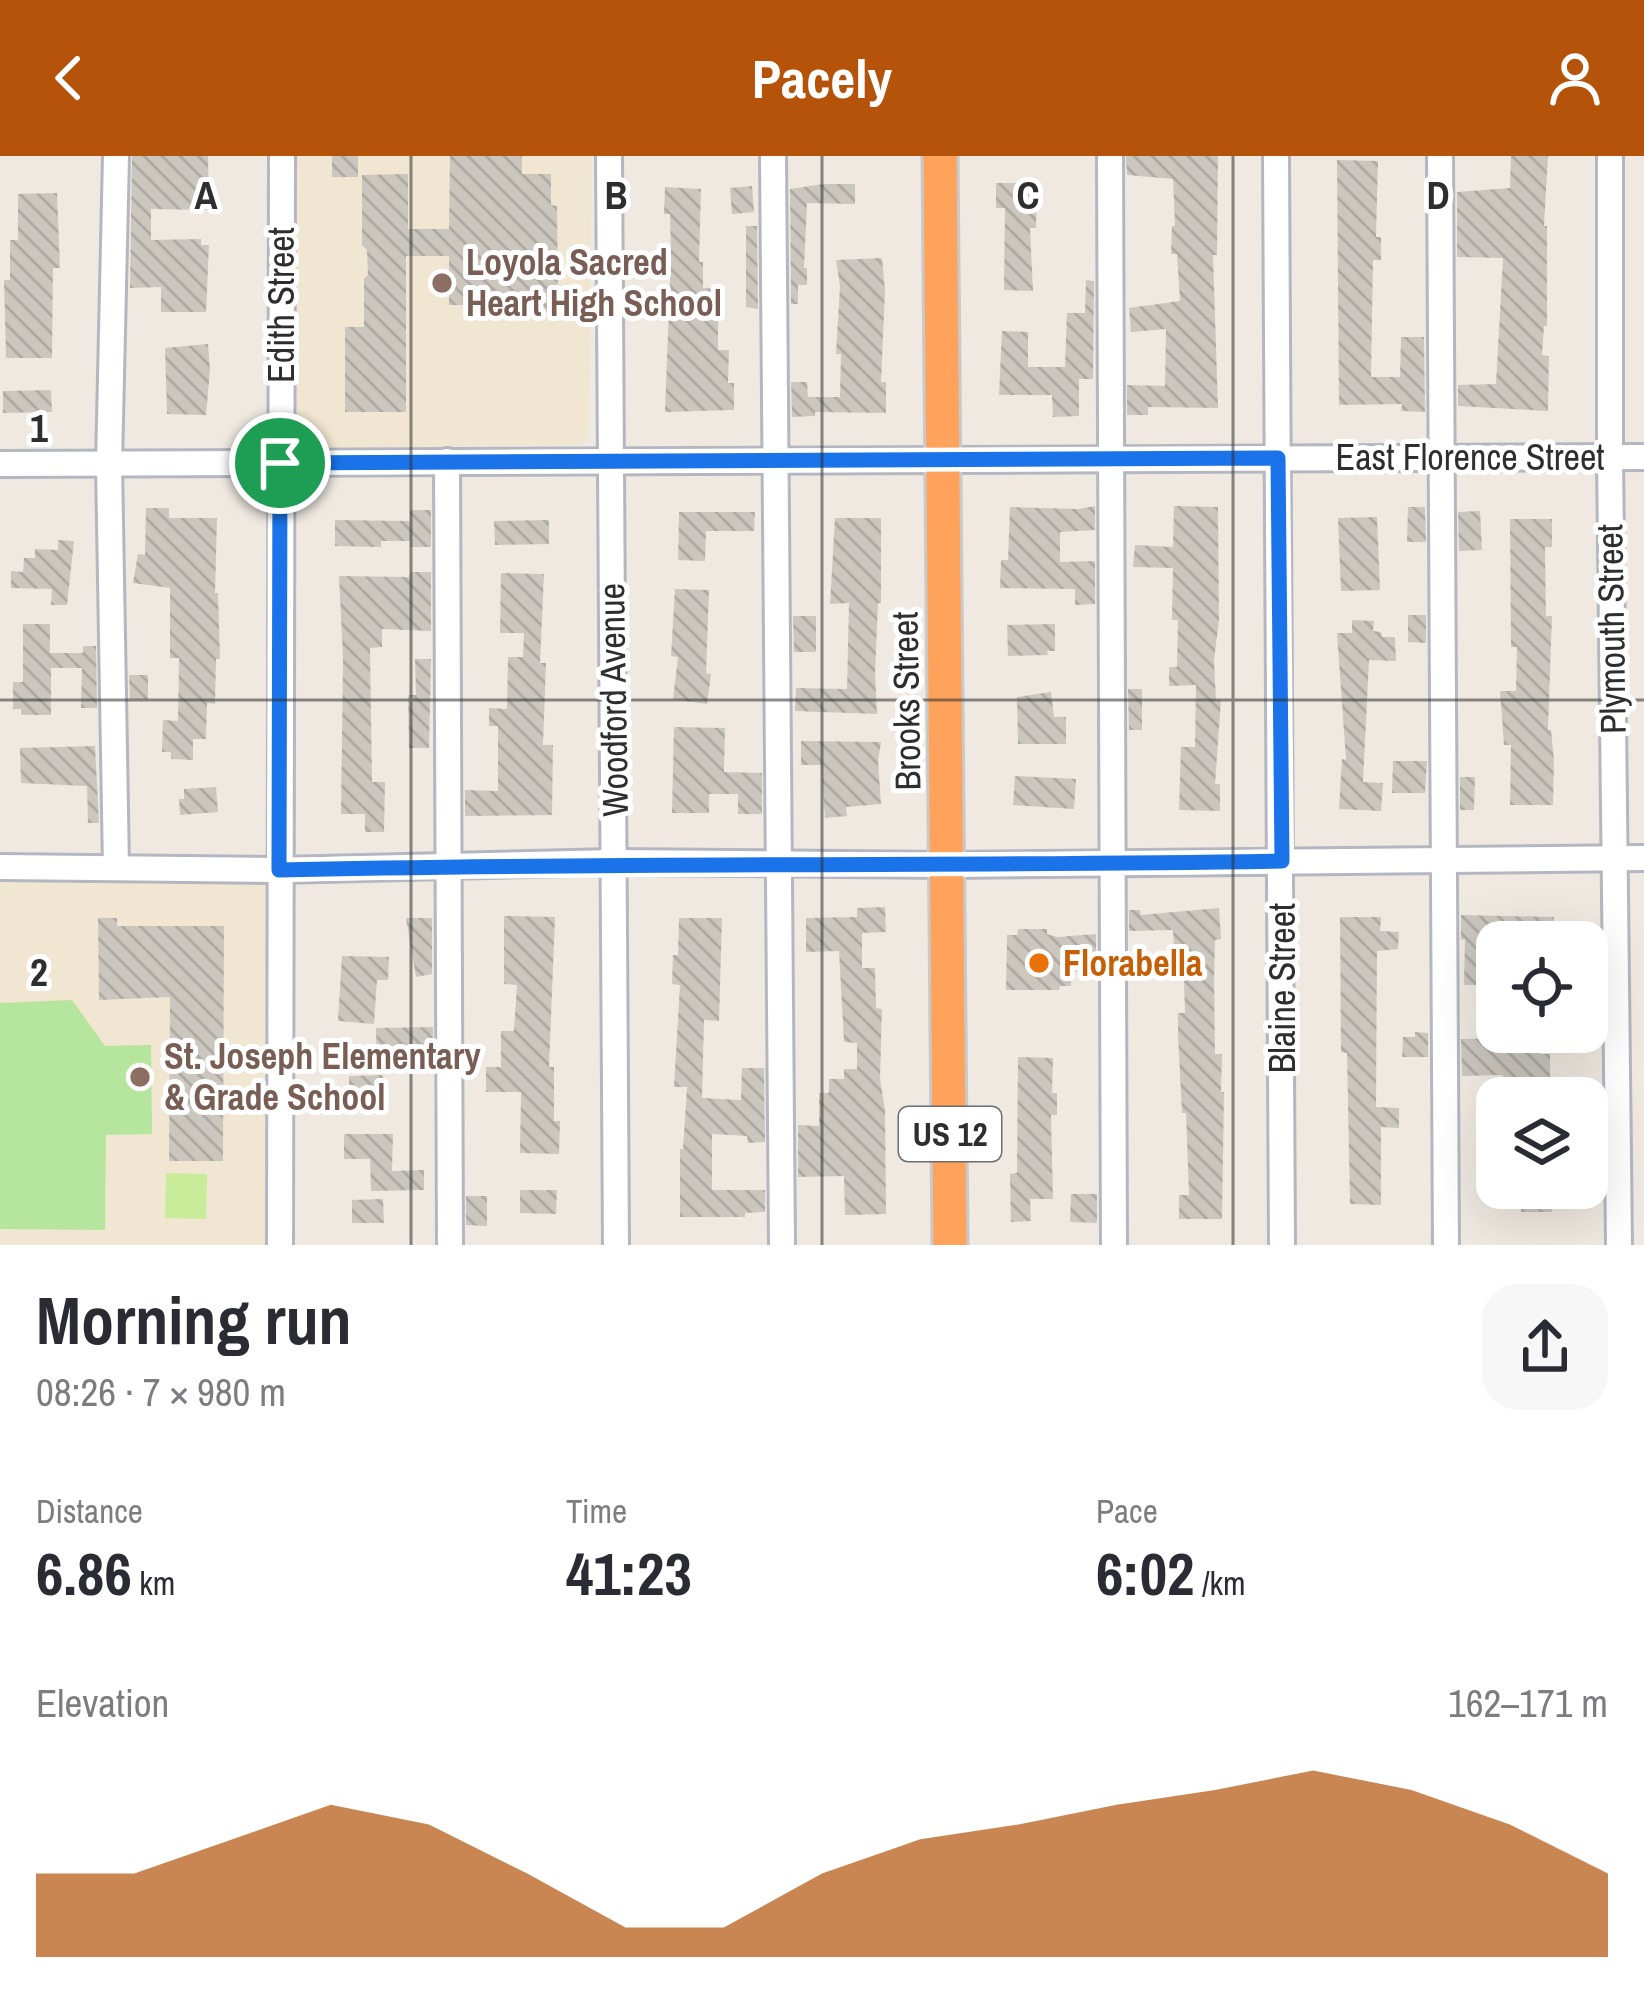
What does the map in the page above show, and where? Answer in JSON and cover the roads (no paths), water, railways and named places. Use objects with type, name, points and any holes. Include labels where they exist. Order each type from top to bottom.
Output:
[{"type":"highway","name":"Brooks Street","points":[[940,156],[950,1245]]},
{"type":"street","points":[[116,156],[109,464],[116,868]]},
{"type":"street","name":"Edith Street","points":[[280,1245],[282,156]]},
{"type":"street","name":"Woodford Avenue","points":[[609,156],[616,1245]]},
{"type":"street","points":[[773,156],[782,1245]]},
{"type":"street","points":[[1110,156],[1114,1245]]},
{"type":"street","name":"Blaine Street","points":[[1276,156],[1282,1245]]},
{"type":"street","points":[[1440,156],[1446,1245]]},
{"type":"street","name":"Plymouth Street","points":[[1610,156],[1619,1245]]},
{"type":"street","name":"East Florence Street","points":[[0,464],[1644,457]]},
{"type":"street","points":[[447,461],[449,1245]]},
{"type":"street","points":[[0,867],[279,870],[614,862],[947,865],[1644,859]]},
{"type":"place","name":"Loyola Sacred Heart High School","points":[[442,283]]},
{"type":"place","name":"Florabella","points":[[1039,963]]},
{"type":"place","name":"St. Joseph Elementary & Grade School","points":[[140,1077]]}]
